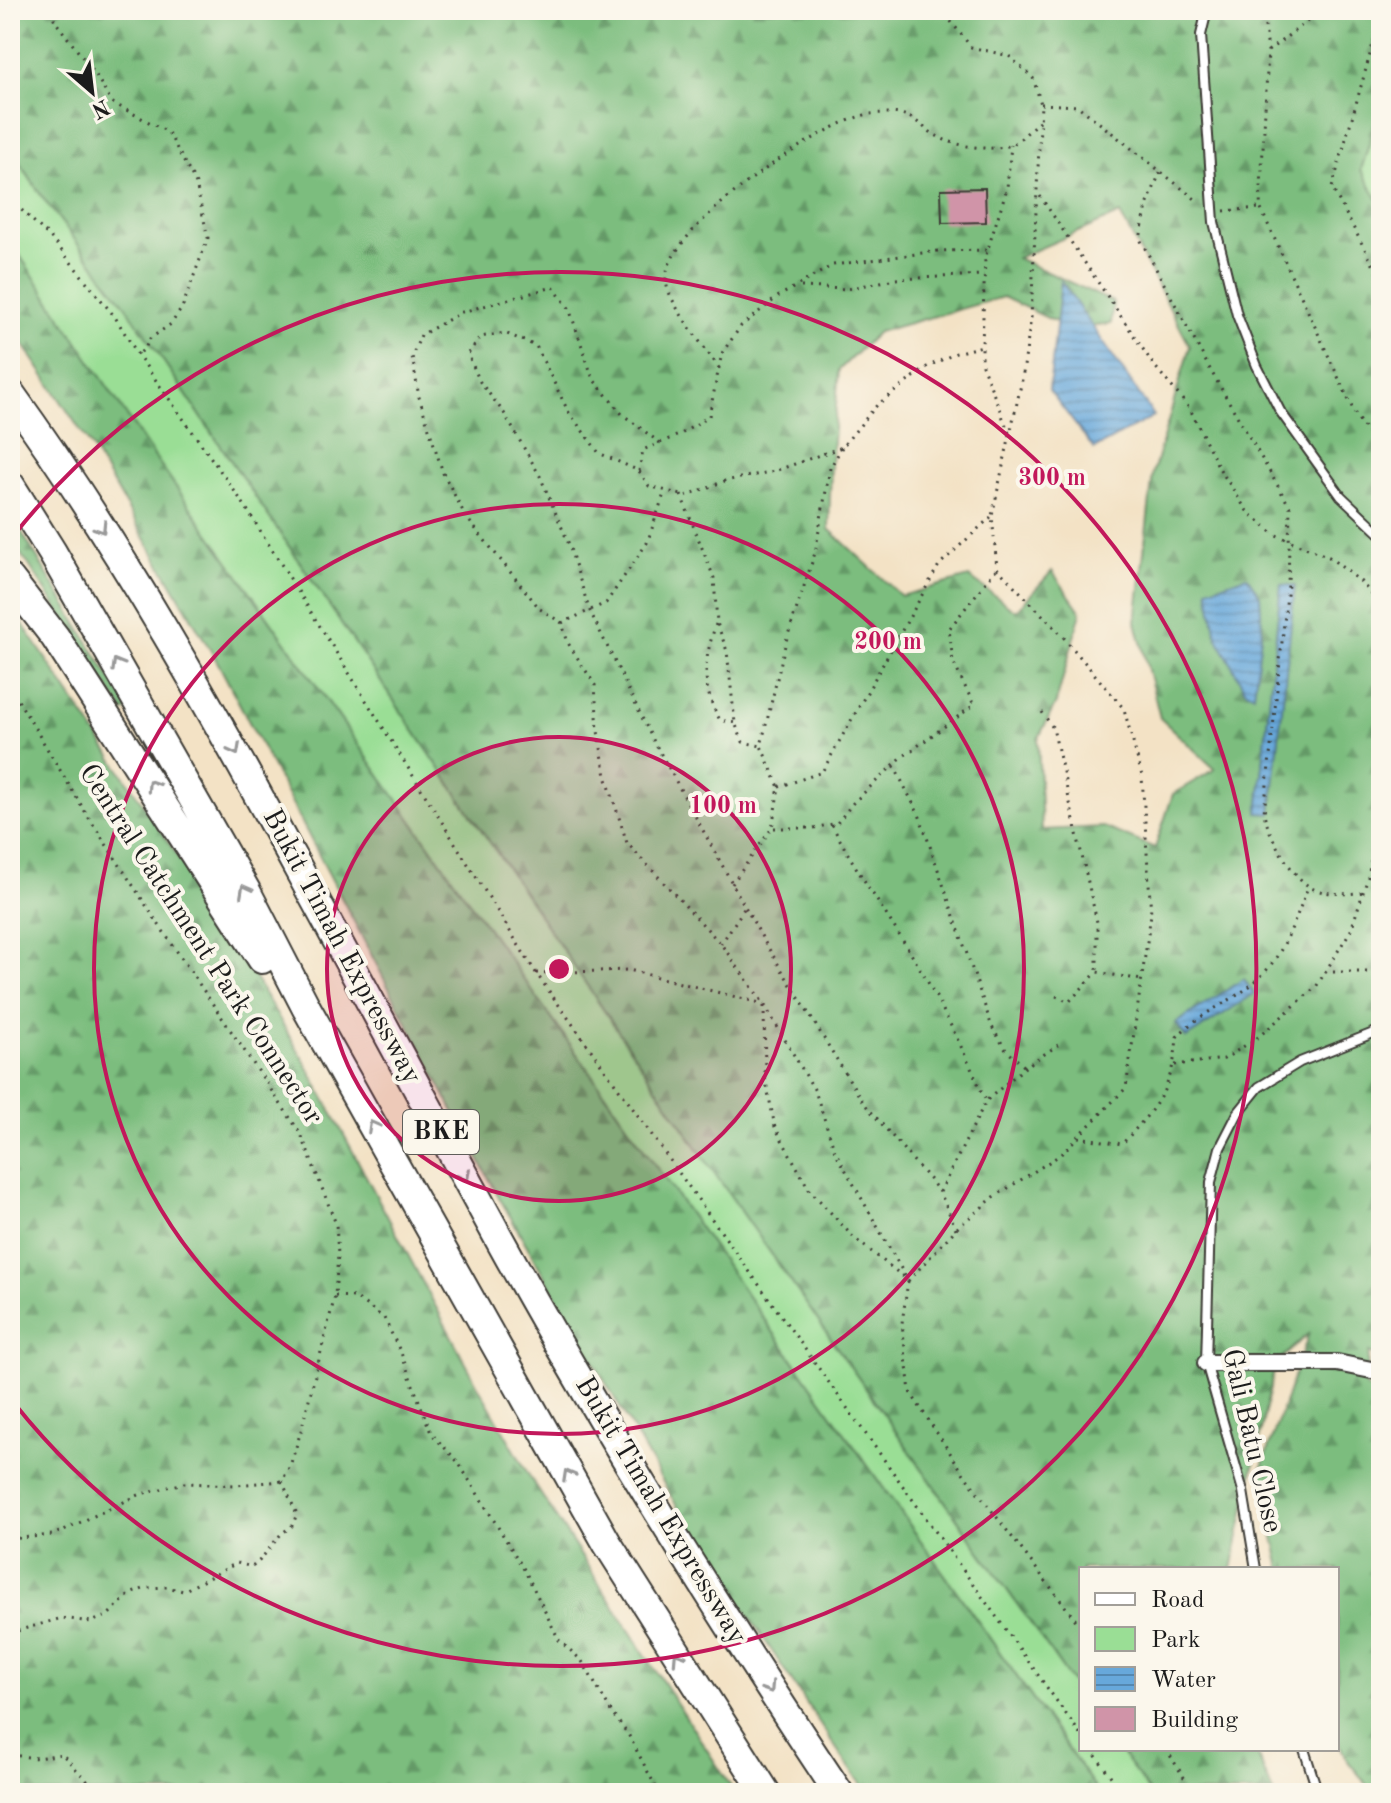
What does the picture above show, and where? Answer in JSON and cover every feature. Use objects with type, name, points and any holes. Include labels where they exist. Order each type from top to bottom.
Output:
[{"type":"highway","points":[[10,377],[59,461]]},
{"type":"highway","name":"Bukit Timah Expressway","points":[[10,393],[59,461],[186,664],[501,1241],[629,1464],[757,1669],[839,1793]]},
{"type":"highway","name":"Bukit Timah Expressway","points":[[10,485],[60,565],[246,891],[307,1009],[607,1543],[766,1793]]},
{"type":"highway","points":[[10,579],[64,650],[209,872],[273,977],[307,1009]]},
{"type":"street","points":[[1206,1363],[1337,1363],[1381,1372]]},
{"type":"lane","points":[[1207,10],[1201,35],[1213,212],[1237,315],[1257,366],[1280,411],[1341,496],[1381,534]]},
{"type":"lane","name":"Gali Batu Close","points":[[1256,1567],[1243,1491],[1206,1363],[1211,1182],[1220,1148],[1238,1113],[1259,1087],[1300,1062],[1381,1030]]},
{"type":"lane","points":[[1305,1751],[1318,1793]]},
{"type":"path","points":[[51,10],[55,21],[96,75],[111,102],[168,132],[196,184],[208,238],[199,268],[182,308],[171,324],[148,340],[138,355]]},
{"type":"path","points":[[942,10],[971,47],[1009,56],[1033,78],[1041,104],[1031,318],[992,516],[997,568],[1059,632],[1124,709],[1142,776],[1151,914],[1126,1088],[1060,1155],[994,1197],[956,1229],[908,1281],[902,1323],[910,1392],[966,1477],[1079,1624]]},
{"type":"path","points":[[1263,10],[1268,51],[1260,207],[1357,418],[1381,451]]},
{"type":"path","points":[[1268,51],[1322,10]]},
{"type":"path","points":[[1381,16],[1332,188],[1381,279]]},
{"type":"path","points":[[1041,104],[1078,106],[1213,212],[1260,207]]},
{"type":"path","points":[[719,368],[679,310],[666,280],[670,258],[741,186],[807,140],[868,114],[906,115],[939,138],[976,148],[1011,145],[1040,120]]},
{"type":"path","points":[[1010,434],[982,365],[982,346],[987,250],[1007,188],[1011,145]]},
{"type":"path","points":[[1160,172],[1147,206],[1140,239],[1211,371],[1290,507],[1288,585],[1264,813],[1267,827],[1287,861],[1308,887],[1345,895],[1363,892]]},
{"type":"path","points":[[1039,194],[1153,364],[1190,409],[1219,468],[1247,511],[1274,534],[1329,557],[1361,582],[1381,605]]},
{"type":"path","points":[[10,199],[53,240],[115,317],[138,355],[243,503],[536,973],[1079,1732]]},
{"type":"path","points":[[639,471],[643,450],[681,434],[709,416],[722,353],[741,326],[779,296],[833,265],[845,266],[873,259],[938,251],[987,250]]},
{"type":"path","points":[[798,287],[847,289],[895,279],[984,275]]},
{"type":"path","points":[[660,443],[622,414],[593,379],[569,308],[553,287],[462,312],[421,335],[412,356],[419,397],[443,473],[466,517],[540,609],[562,623],[568,643],[595,685],[598,731],[606,776],[627,843],[721,944],[764,1004],[799,1060],[815,1091],[835,1151],[908,1281]]},
{"type":"path","points":[[842,447],[775,471],[725,481],[685,496],[649,486],[639,471],[599,453],[568,411],[536,346],[505,333],[480,337],[468,354],[480,382],[504,413],[540,476],[568,542],[589,609],[651,736],[732,884],[863,1102],[940,1192],[956,1229]]},
{"type":"path","points":[[732,884],[772,828],[779,787],[761,746],[786,641],[815,553],[830,468],[842,447],[877,405],[927,367],[956,353],[982,346]]},
{"type":"path","points":[[562,623],[606,603],[647,543],[665,491]]},
{"type":"path","points":[[681,495],[714,578],[717,623],[727,651],[735,723],[743,742],[761,746]]},
{"type":"path","points":[[779,787],[822,772],[939,565],[992,516]]},
{"type":"path","points":[[772,828],[814,828],[837,823],[853,803],[893,766],[974,705],[953,662],[949,629],[997,568]]},
{"type":"path","points":[[717,623],[704,665],[713,709],[720,720],[735,723]]},
{"type":"path","name":"Central Catchment Park Connector","points":[[10,687],[89,818],[301,1134],[336,1224],[338,1255],[335,1296],[301,1431],[282,1481]]},
{"type":"path","points":[[1042,712],[1053,728],[1097,922],[1097,972],[1069,1002],[1056,996]]},
{"type":"path","points":[[893,766],[920,817],[992,1027],[1006,1050],[1025,1067]]},
{"type":"path","points":[[1175,1065],[1224,1059],[1257,1038],[1316,987],[1351,930],[1363,892],[1381,806]]},
{"type":"path","points":[[832,824],[849,857],[915,959],[958,1039],[986,1101]]},
{"type":"path","points":[[1078,1137],[1122,1144],[1155,1109],[1175,1065],[1177,1037],[1259,979],[1281,951],[1308,887]]},
{"type":"path","points":[[721,944],[745,907]]},
{"type":"path","points":[[536,973],[629,970],[764,1004]]},
{"type":"path","points":[[1097,972],[1142,980]]},
{"type":"path","points":[[1325,972],[1381,972]]},
{"type":"path","points":[[764,1004],[765,1077],[775,1127],[809,1189],[854,1238],[908,1281]]},
{"type":"path","points":[[940,1192],[986,1101],[1025,1067],[1058,1045]]},
{"type":"path","points":[[335,1296],[355,1297],[384,1318],[401,1353],[431,1433],[458,1462],[525,1571],[559,1640],[582,1661],[613,1715],[628,1734],[659,1793]]},
{"type":"path","points":[[10,1539],[53,1535],[141,1494],[184,1483],[235,1485],[282,1481],[297,1514],[292,1526],[252,1567],[237,1563],[183,1591],[167,1587],[146,1588],[130,1594],[107,1616],[91,1622],[62,1618],[10,1633]]},
{"type":"path","points":[[1092,1751],[1123,1793]]},
{"type":"path","points":[[1167,1751],[1194,1793]]},
{"type":"path","points":[[10,1755],[37,1758],[62,1754],[89,1783],[87,1793]]},
{"type":"green space","points":[[10,10],[1381,10],[1381,104],[1361,170],[1381,205],[1381,1359],[1369,1353],[1365,1386],[1381,1399],[1381,1793],[1374,1793],[1347,1760],[1339,1743],[1339,1567],[1281,1567],[1260,1472],[1309,1333],[1275,1364],[1232,1567],[1079,1567],[1079,1692],[711,1168],[128,309],[43,198],[10,148]],"holes":[[[1120,214],[1190,346],[1153,473],[1136,622],[1160,718],[1215,769],[1173,794],[1155,848],[1103,827],[1042,830],[1038,739],[1056,703],[1081,612],[1052,571],[1016,611],[969,577],[901,596],[829,529],[839,370],[878,332],[1003,297],[1071,329],[1111,324],[1113,302],[1017,258]]]},
{"type":"green space","points":[[1381,104],[1381,205],[1361,170]]},
{"type":"green space","points":[[10,148],[43,198],[128,309],[711,1168],[1079,1692],[1079,1751],[1120,1751],[1150,1793],[1099,1793],[147,446],[10,241]]},
{"type":"green space","points":[[10,241],[147,446],[1099,1793],[868,1793],[842,1757],[682,1515],[496,1192],[218,663],[92,448],[10,324]]},
{"type":"green space","points":[[10,513],[129,709],[124,712],[29,565],[10,541]]},
{"type":"green space","points":[[10,605],[217,915],[304,1060],[531,1479],[735,1793],[10,1793]]},
{"type":"green space","points":[[1120,1751],[1256,1751],[1273,1793],[1150,1793]]},
{"type":"water","points":[[1061,281],[1154,416],[1094,449],[1049,390]]},
{"type":"water","points":[[1247,576],[1260,595],[1262,627],[1254,695],[1245,690],[1217,637],[1208,589]]},
{"type":"water","points":[[1281,584],[1295,586],[1271,814],[1258,813]]},
{"type":"water","points":[[1244,979],[1254,994],[1186,1038],[1176,1023]]},
{"type":"building","points":[[985,188],[986,222],[942,223],[941,189]]}]
